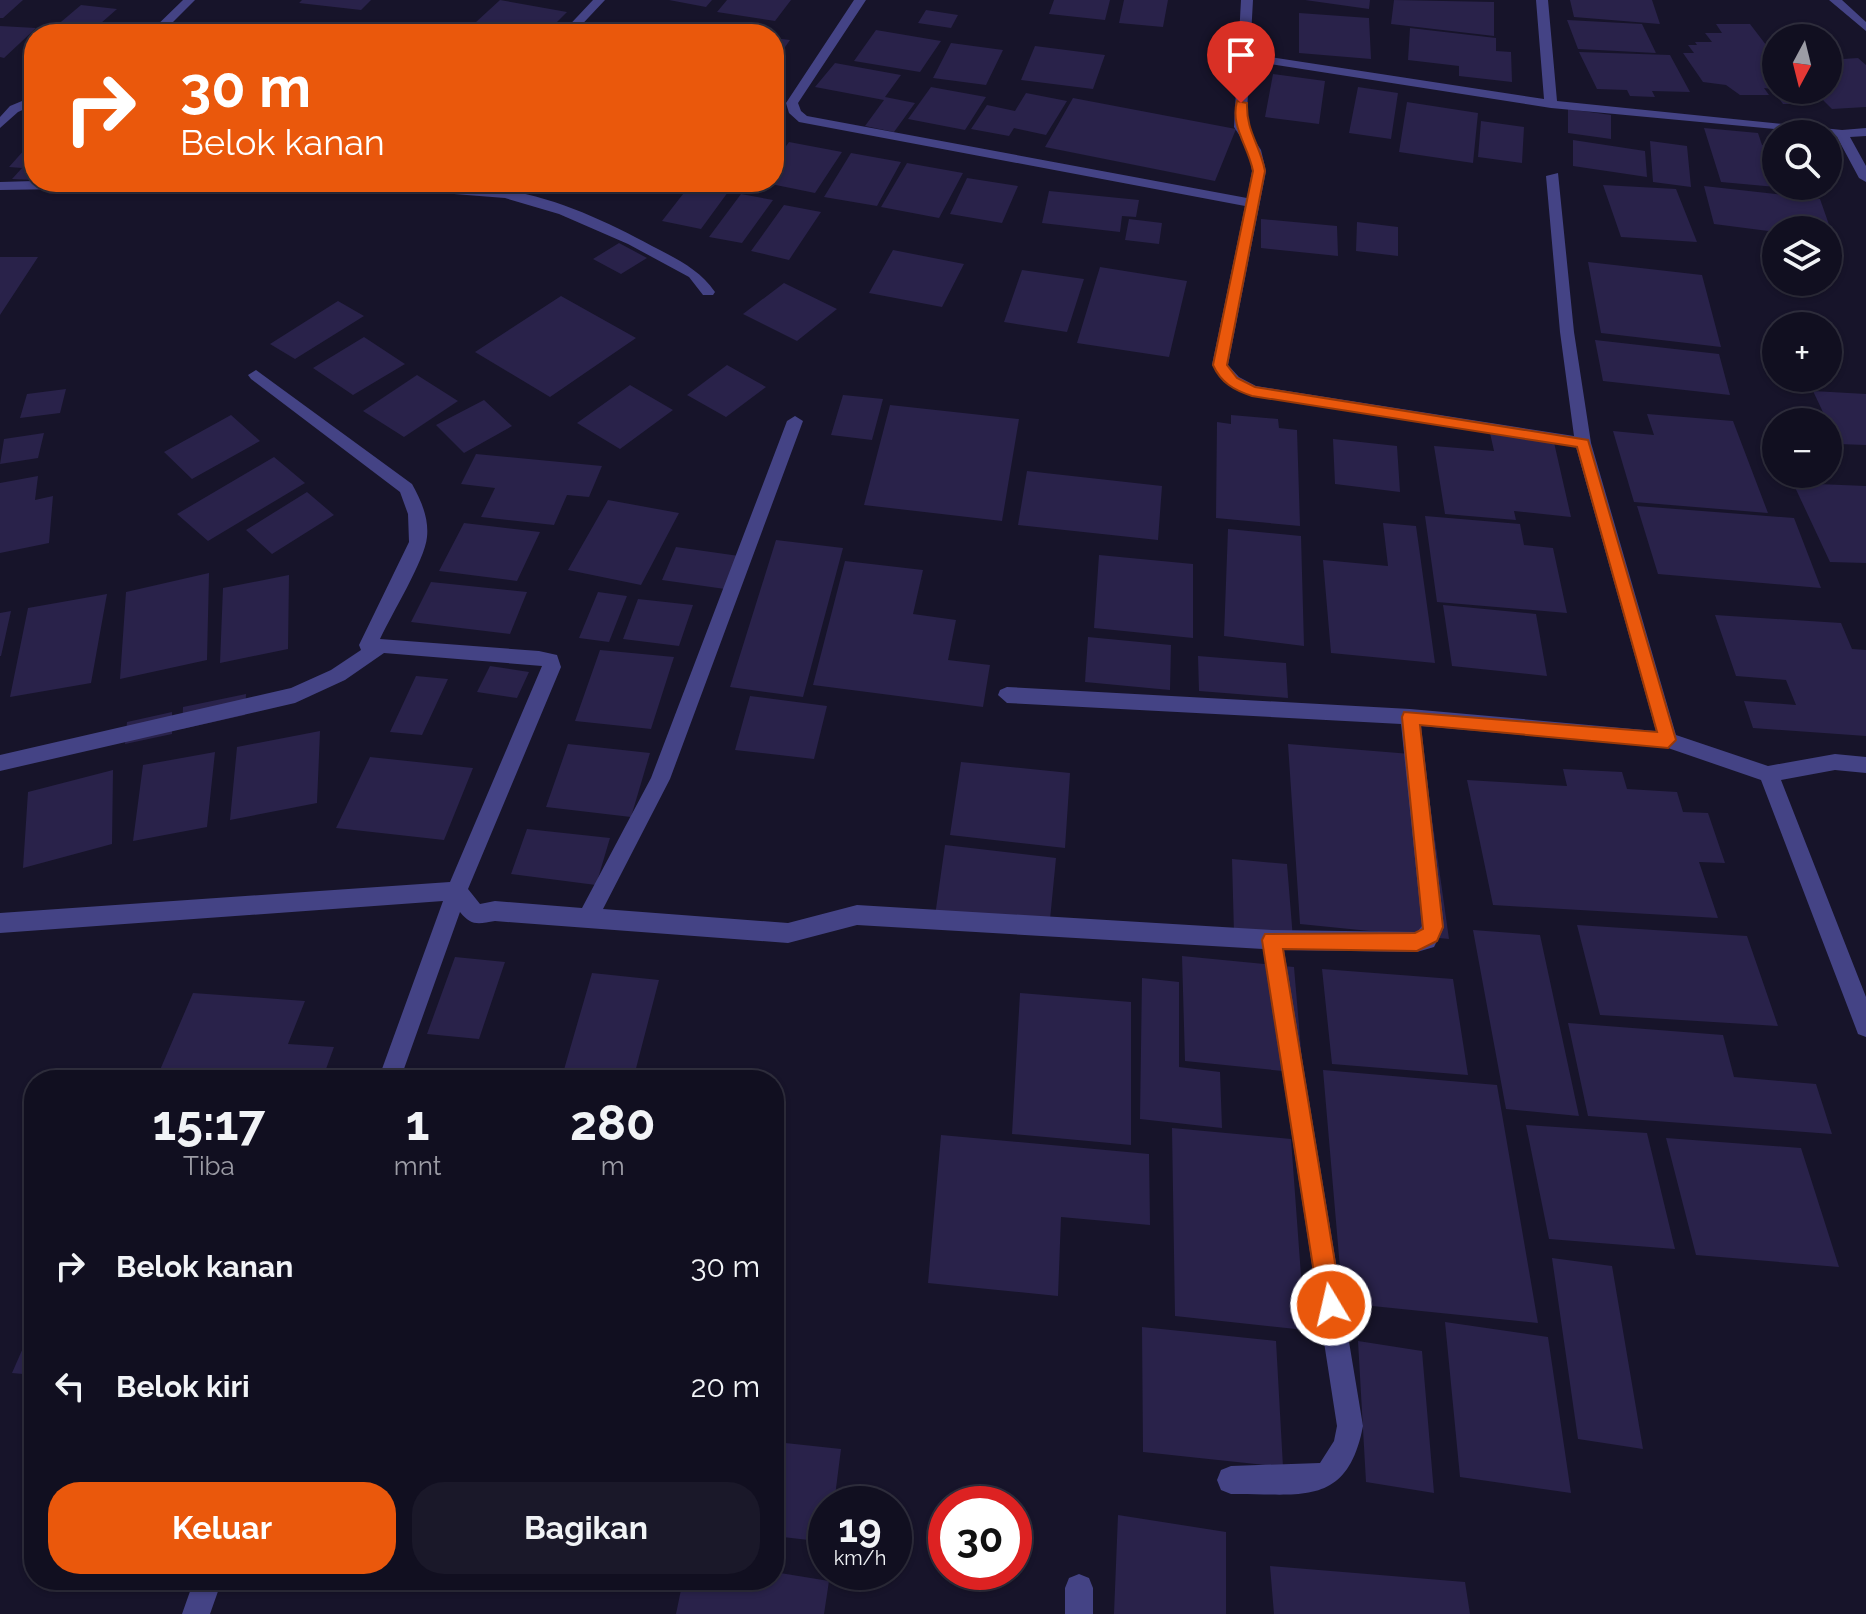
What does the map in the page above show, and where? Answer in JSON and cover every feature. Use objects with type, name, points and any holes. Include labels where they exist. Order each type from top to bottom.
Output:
[{"type":"street","points":[[164,24],[189,0]]},
{"type":"street","points":[[576,24],[599,0]]},
{"type":"street","points":[[860,0],[792,103],[795,113],[803,119],[1251,203]]},
{"type":"street","points":[[1247,0],[1240,127],[1259,163],[1220,365],[1232,381],[1252,391],[1275,396],[1583,443]]},
{"type":"street","points":[[1542,0],[1551,104]]},
{"type":"street","points":[[1835,0],[1866,28]]},
{"type":"street","points":[[1243,56],[1551,104],[1762,126]]},
{"type":"street","points":[[0,124],[14,109],[24,104]]},
{"type":"street","points":[[0,108],[14,109]]},
{"type":"street","points":[[1866,132],[1842,134],[1866,178]]},
{"type":"street","points":[[1553,176],[1567,332],[1583,443],[1668,740]]},
{"type":"street","points":[[0,186],[24,186]]},
{"type":"street","points":[[484,192],[564,211],[633,241],[694,274],[708,292]]},
{"type":"street","points":[[523,199],[529,192]]},
{"type":"street","points":[[256,375],[406,488],[414,503],[420,525],[418,542],[368,645],[550,660],[552,667],[457,891],[393,1070]]},
{"type":"street","points":[[587,920],[660,779],[795,421]]},
{"type":"street","points":[[0,763],[295,695],[338,675],[381,646]]},
{"type":"street","points":[[1007,695],[1410,717],[1668,740],[1768,774],[1802,765],[1835,762],[1866,765]]},
{"type":"street","points":[[457,891],[475,915],[495,911],[788,933],[857,915],[1272,940],[1417,942],[1431,935],[1433,927],[1410,717]]},
{"type":"street","points":[[1768,774],[1784,808],[1866,1026]]},
{"type":"street","points":[[0,923],[457,891]]},
{"type":"street","points":[[1231,1480],[1313,1479],[1329,1473],[1346,1446],[1350,1426],[1272,940]]},
{"type":"street","points":[[196,1614],[204,1590]]},
{"type":"building","points":[[0,0],[23,0],[0,18]]},
{"type":"building","points":[[302,0],[371,0],[361,10],[299,3]]},
{"type":"building","points":[[500,0],[567,12],[555,24],[474,24]]},
{"type":"building","points":[[669,0],[712,0],[706,7]]},
{"type":"building","points":[[727,0],[791,0],[775,21],[717,12]]},
{"type":"building","points":[[1054,0],[1110,0],[1105,20],[1049,14]]},
{"type":"building","points":[[1124,0],[1168,0],[1163,27],[1119,23]]},
{"type":"building","points":[[1305,0],[1370,0],[1369,9]]},
{"type":"building","points":[[1394,0],[1494,2],[1494,36],[1391,24]]},
{"type":"building","points":[[1570,0],[1652,0],[1660,24],[1574,17]]},
{"type":"building","points":[[81,5],[117,9],[100,24],[59,24]]},
{"type":"building","points":[[926,10],[958,15],[951,28],[918,23]]},
{"type":"building","points":[[1299,13],[1369,18],[1371,59],[1299,53]]},
{"type":"building","points":[[1567,20],[1642,24],[1656,53],[1578,49]]},
{"type":"building","points":[[1716,24],[1750,24],[1762,40],[1762,95],[1740,95],[1726,85],[1703,82],[1683,53],[1694,53],[1688,45],[1697,45],[1695,42],[1712,42],[1705,33],[1722,33]]},
{"type":"building","points":[[0,26],[24,27],[24,39],[4,58],[0,57]]},
{"type":"building","points":[[1410,28],[1496,38],[1496,51],[1511,52],[1512,82],[1459,76],[1459,66],[1408,60]]},
{"type":"building","points":[[876,30],[941,41],[920,72],[854,61]]},
{"type":"building","points":[[951,43],[1003,50],[986,85],[933,78]]},
{"type":"building","points":[[1035,46],[1105,55],[1093,89],[1021,80]]},
{"type":"building","points":[[1579,52],[1670,55],[1690,92],[1652,91],[1655,97],[1630,96],[1627,90],[1597,89]]},
{"type":"building","points":[[1858,58],[1866,65],[1866,107],[1832,109],[1827,104],[1842,104],[1842,59]]},
{"type":"building","points":[[835,63],[901,75],[885,97],[915,103],[894,132],[865,126],[884,100],[815,87]]},
{"type":"building","points":[[1273,74],[1325,81],[1319,124],[1265,117]]},
{"type":"building","points":[[931,87],[986,97],[965,130],[908,119]]},
{"type":"building","points":[[1358,87],[1398,93],[1391,139],[1349,133]]},
{"type":"building","points":[[1026,93],[1067,101],[1046,135],[1014,128],[1009,136],[971,129],[987,105],[1015,111]]},
{"type":"building","points":[[1073,98],[1236,129],[1215,181],[1045,147]]},
{"type":"building","points":[[1407,102],[1478,113],[1473,163],[1399,152]]},
{"type":"building","points":[[1568,109],[1611,115],[1611,139],[1568,133]]},
{"type":"building","points":[[1481,121],[1524,127],[1522,163],[1478,157]]},
{"type":"building","points":[[1704,128],[1758,133],[1762,145],[1762,186],[1721,182]]},
{"type":"building","points":[[1573,140],[1645,151],[1647,177],[1573,166]]},
{"type":"building","points":[[1650,141],[1687,146],[1691,187],[1653,182]]},
{"type":"building","points":[[789,142],[842,152],[815,193],[784,187],[784,149]]},
{"type":"building","points":[[24,150],[24,180],[12,179],[22,168],[9,167]]},
{"type":"building","points":[[851,153],[901,162],[877,206],[824,197]]},
{"type":"building","points":[[907,163],[963,173],[939,218],[881,207]]},
{"type":"building","points":[[967,178],[1018,186],[1002,223],[950,214]]},
{"type":"building","points":[[1603,185],[1676,189],[1697,242],[1621,237]]},
{"type":"building","points":[[1704,186],[1762,192],[1762,200],[1820,200],[1826,216],[1762,216],[1762,230],[1714,224]]},
{"type":"building","points":[[1049,191],[1139,200],[1136,217],[1122,216],[1120,232],[1042,223]]},
{"type":"building","points":[[685,192],[728,192],[701,229],[662,221]]},
{"type":"building","points":[[741,194],[773,200],[742,243],[709,237]]},
{"type":"building","points":[[784,205],[821,212],[789,260],[751,251]]},
{"type":"building","points":[[1129,219],[1162,223],[1159,244],[1125,240]]},
{"type":"building","points":[[1261,219],[1337,226],[1338,256],[1261,248]]},
{"type":"building","points":[[1357,222],[1398,227],[1398,256],[1356,251]]},
{"type":"building","points":[[619,243],[647,258],[621,274],[593,259]]},
{"type":"building","points":[[893,250],[964,264],[942,307],[869,293]]},
{"type":"building","points":[[0,257],[38,257],[0,315]]},
{"type":"building","points":[[1588,262],[1702,275],[1721,347],[1601,333]]},
{"type":"building","points":[[1100,267],[1187,281],[1169,357],[1077,343]]},
{"type":"building","points":[[1022,270],[1084,279],[1067,332],[1004,322]]},
{"type":"building","points":[[784,283],[837,309],[797,341],[743,314]]},
{"type":"building","points":[[561,296],[636,338],[550,397],[475,352]]},
{"type":"building","points":[[338,301],[364,316],[295,359],[270,344]]},
{"type":"building","points":[[364,337],[405,364],[353,395],[313,368]]},
{"type":"building","points":[[1595,340],[1719,354],[1730,395],[1603,381]]},
{"type":"building","points":[[727,365],[766,387],[726,417],[687,395]]},
{"type":"building","points":[[417,375],[458,401],[404,437],[363,411]]},
{"type":"building","points":[[630,385],[673,410],[620,449],[577,423]]},
{"type":"building","points":[[66,389],[60,413],[20,418],[27,394]]},
{"type":"building","points":[[1813,392],[1866,394],[1866,445],[1842,444],[1842,408],[1821,408]]},
{"type":"building","points":[[843,395],[883,399],[872,440],[831,435]]},
{"type":"building","points":[[484,400],[512,426],[464,453],[436,425]]},
{"type":"building","points":[[890,405],[1019,419],[1002,521],[864,505]]},
{"type":"building","points":[[1647,414],[1733,421],[1768,513],[1634,502],[1613,431],[1654,435]]},
{"type":"building","points":[[231,415],[260,441],[192,479],[164,452]]},
{"type":"building","points":[[1231,415],[1278,419],[1279,428],[1297,430],[1300,526],[1216,518],[1217,422],[1231,424]]},
{"type":"building","points":[[44,433],[38,458],[0,464],[4,439]]},
{"type":"building","points":[[1490,433],[1553,438],[1571,517],[1514,511],[1516,520],[1445,514],[1434,446],[1494,451]]},
{"type":"building","points":[[1333,439],[1397,446],[1400,492],[1335,484]]},
{"type":"building","points":[[476,454],[602,466],[589,497],[567,495],[554,525],[481,517],[495,488],[461,484]]},
{"type":"building","points":[[274,457],[305,483],[208,541],[177,514]]},
{"type":"building","points":[[1027,471],[1162,486],[1158,540],[1018,525]]},
{"type":"building","points":[[38,476],[35,500],[53,496],[49,543],[0,553],[0,483]]},
{"type":"building","points":[[1866,486],[1866,563],[1830,562],[1795,488]]},
{"type":"building","points":[[307,492],[334,515],[272,554],[246,530]]},
{"type":"building","points":[[608,500],[679,513],[641,585],[568,570]]},
{"type":"building","points":[[1637,506],[1794,518],[1821,588],[1658,574]]},
{"type":"building","points":[[1425,516],[1520,524],[1524,545],[1553,548],[1567,613],[1437,602]]},
{"type":"building","points":[[464,523],[540,532],[517,581],[439,571]]},
{"type":"building","points":[[1383,523],[1416,526],[1435,663],[1331,653],[1323,560],[1388,566]]},
{"type":"building","points":[[1228,529],[1301,536],[1304,646],[1224,636]]},
{"type":"building","points":[[776,540],[843,548],[803,697],[730,687]]},
{"type":"building","points":[[676,547],[739,556],[725,589],[662,580]]},
{"type":"building","points":[[1099,555],[1193,564],[1193,638],[1094,628]]},
{"type":"building","points":[[845,561],[923,570],[913,614],[956,620],[948,660],[990,665],[983,707],[813,685]]},
{"type":"building","points":[[209,573],[207,660],[120,679],[126,592]]},
{"type":"building","points":[[289,575],[288,649],[220,663],[223,588]]},
{"type":"building","points":[[431,582],[527,592],[510,634],[411,622]]},
{"type":"building","points":[[598,592],[627,596],[609,642],[579,638]]},
{"type":"building","points":[[107,594],[91,683],[10,697],[28,608]]},
{"type":"building","points":[[638,599],[693,605],[679,646],[623,639]]},
{"type":"building","points":[[1443,605],[1536,614],[1547,676],[1452,666]]},
{"type":"building","points":[[11,611],[1,656],[0,656],[0,613]]},
{"type":"building","points":[[1715,615],[1841,623],[1852,649],[1866,650],[1866,736],[1753,728],[1744,701],[1796,705],[1786,680],[1736,676]]},
{"type":"building","points":[[1088,637],[1171,645],[1170,690],[1085,682]]},
{"type":"building","points":[[600,650],[674,657],[651,729],[575,721]]},
{"type":"building","points":[[1198,656],[1286,663],[1288,698],[1199,691]]},
{"type":"building","points":[[490,666],[529,672],[517,698],[477,692]]},
{"type":"building","points":[[416,676],[448,679],[422,735],[390,732]]},
{"type":"building","points":[[246,694],[245,715],[182,729],[183,707]]},
{"type":"building","points":[[750,696],[827,706],[814,759],[735,750]]},
{"type":"building","points":[[172,712],[172,734],[125,744],[127,722]]},
{"type":"building","points":[[320,731],[317,803],[230,820],[237,747]]},
{"type":"building","points":[[568,744],[650,753],[631,817],[546,807]]},
{"type":"building","points":[[1288,744],[1423,755],[1449,939],[1300,924]]},
{"type":"building","points":[[215,752],[207,827],[133,841],[143,765]]},
{"type":"building","points":[[370,757],[473,768],[444,840],[336,828]]},
{"type":"building","points":[[961,762],[1070,773],[1065,848],[950,835]]},
{"type":"building","points":[[1563,769],[1622,772],[1627,789],[1677,792],[1683,812],[1708,813],[1725,863],[1699,862],[1718,918],[1493,905],[1467,780],[1567,786]]},
{"type":"building","points":[[113,770],[112,844],[23,868],[28,792]]},
{"type":"building","points":[[527,829],[610,838],[596,885],[511,874]]},
{"type":"building","points":[[945,845],[1056,858],[1049,930],[935,916]]},
{"type":"building","points":[[1232,859],[1287,864],[1293,939],[1234,934]]},
{"type":"building","points":[[1577,925],[1747,936],[1778,1026],[1600,1015]]},
{"type":"building","points":[[1473,930],[1540,935],[1579,1116],[1506,1109]]},
{"type":"building","points":[[1182,956],[1294,967],[1303,1073],[1185,1061]]},
{"type":"building","points":[[455,957],[505,962],[479,1039],[427,1034]]},
{"type":"building","points":[[1322,969],[1453,979],[1468,1075],[1332,1064]]},
{"type":"building","points":[[592,973],[659,980],[636,1070],[564,1070]]},
{"type":"building","points":[[1142,978],[1179,982],[1179,1067],[1220,1072],[1222,1128],[1140,1119]]},
{"type":"building","points":[[193,993],[305,1001],[288,1044],[334,1047],[326,1070],[160,1070]]},
{"type":"building","points":[[1020,993],[1131,1002],[1131,1145],[1012,1134]]},
{"type":"building","points":[[1568,1023],[1723,1035],[1734,1077],[1816,1084],[1832,1134],[1588,1116]]},
{"type":"building","points":[[1323,1070],[1497,1085],[1538,1323],[1343,1303]]},
{"type":"building","points":[[1526,1125],[1647,1133],[1675,1249],[1549,1239]]},
{"type":"building","points":[[1172,1128],[1291,1139],[1305,1330],[1175,1316]]},
{"type":"building","points":[[941,1135],[1149,1154],[1150,1225],[1061,1217],[1058,1296],[928,1283]]},
{"type":"building","points":[[1666,1138],[1801,1148],[1839,1267],[1696,1255]]},
{"type":"building","points":[[1552,1258],[1612,1266],[1643,1449],[1578,1439]]},
{"type":"building","points":[[1445,1322],[1548,1337],[1571,1493],[1460,1477]]},
{"type":"building","points":[[1142,1327],[1276,1341],[1283,1467],[1143,1452]]},
{"type":"building","points":[[1358,1341],[1422,1351],[1434,1493],[1366,1482]]},
{"type":"building","points":[[24,1346],[24,1374],[12,1373]]},
{"type":"building","points":[[784,1443],[841,1449],[836,1486],[808,1486],[808,1540],[784,1537]]},
{"type":"building","points":[[1118,1515],[1226,1532],[1226,1614],[1114,1614]]},
{"type":"building","points":[[1270,1566],[1465,1582],[1470,1614],[1274,1614]]},
{"type":"building","points":[[784,1574],[808,1578],[808,1590],[828,1590],[824,1614],[676,1614],[681,1590],[784,1590]]},
{"type":"route","points":[[1241,103],[1240,127],[1255,150],[1259,171],[1220,365],[1224,372],[1232,381],[1252,391],[1275,396],[1583,443],[1668,740],[1410,717],[1433,927],[1431,935],[1417,942],[1272,940],[1331,1305]]}]
